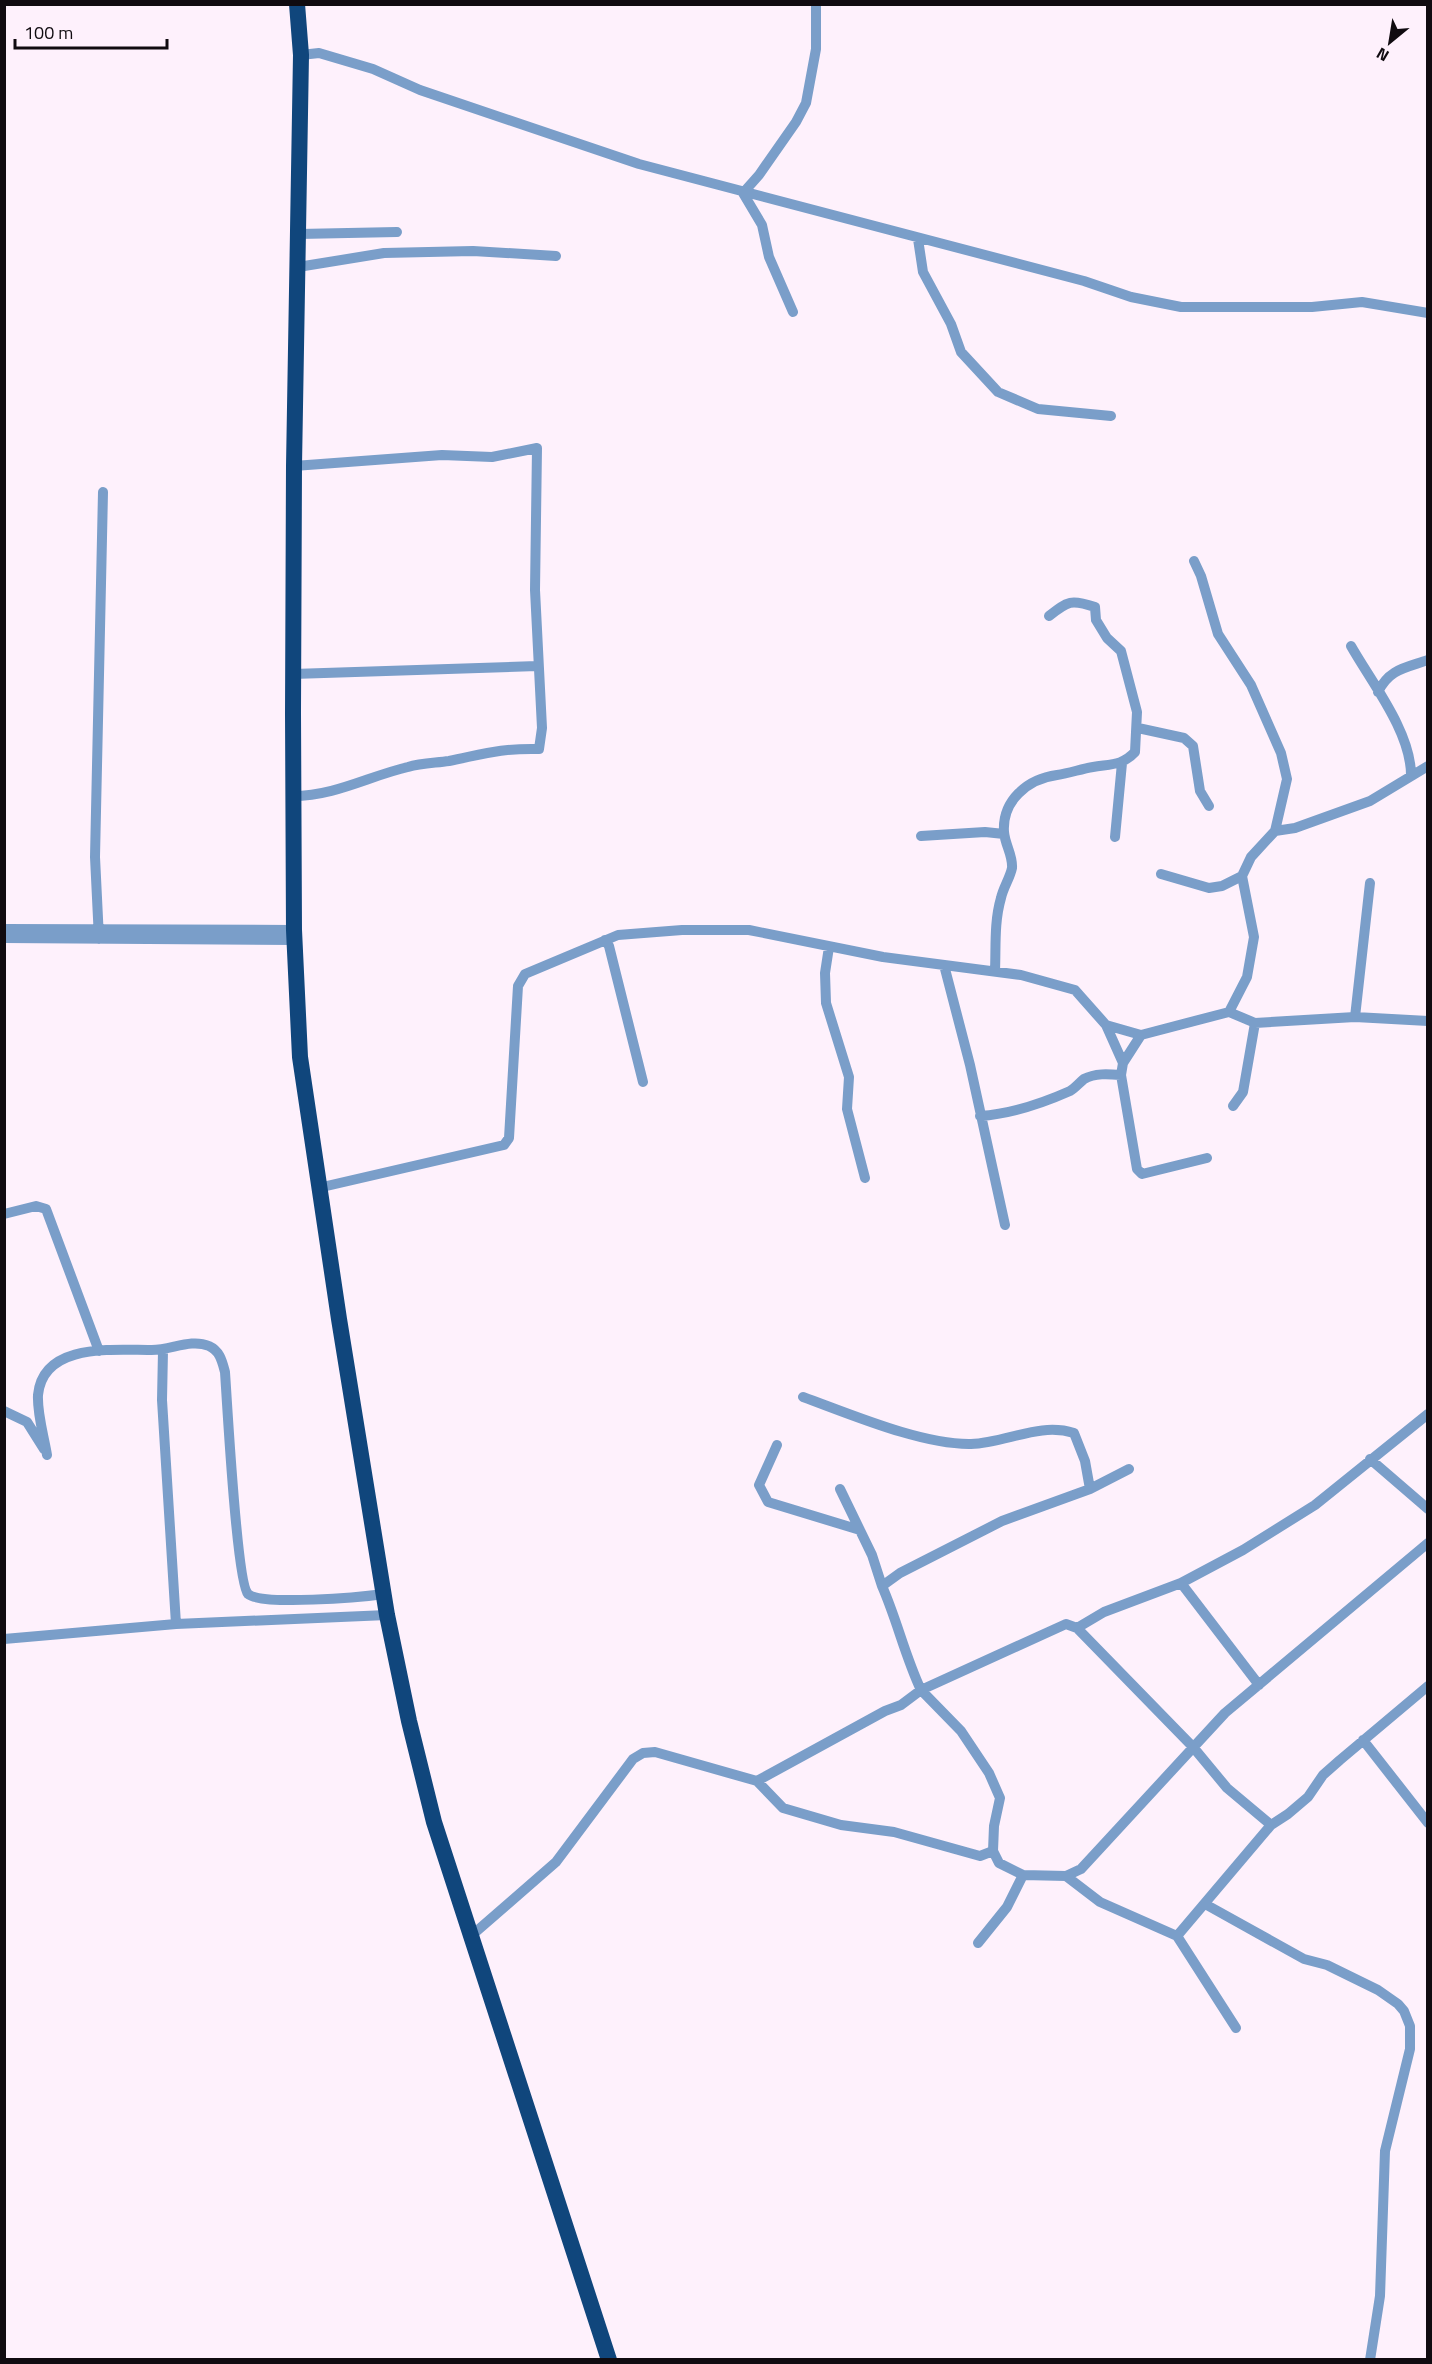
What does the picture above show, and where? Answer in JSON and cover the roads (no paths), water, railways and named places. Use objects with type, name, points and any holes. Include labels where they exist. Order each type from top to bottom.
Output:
[{"type":"highway","points":[[297,4],[301,56],[294,466],[293,796],[294,935],[300,1057],[318,1188],[387,1615],[409,1721],[434,1822],[609,2360]]},
{"type":"street","points":[[743,193],[759,175],[796,122],[806,103],[816,49],[816,4]]},
{"type":"street","points":[[301,56],[320,53],[374,69],[420,90],[639,164],[1084,281],[1154,303],[1181,307],[1312,307],[1362,302],[1428,313]]},
{"type":"street","points":[[743,193],[762,225],[769,257],[793,312]]},
{"type":"street","points":[[298,234],[397,232]]},
{"type":"street","points":[[918,239],[922,272],[951,324],[961,352],[978,374],[998,392],[1038,409],[1112,416]]},
{"type":"street","points":[[298,267],[384,253],[473,251],[556,256]]},
{"type":"street","points":[[293,796],[334,792],[407,767],[449,761],[483,752],[509,748],[539,749],[542,728],[537,666],[534,514],[539,462],[537,448],[492,457],[442,455],[294,466]]},
{"type":"street","points":[[98,934],[95,857],[103,492]]},
{"type":"street","points":[[1194,561],[1201,576],[1218,634],[1251,686],[1281,753],[1287,779],[1275,831],[1251,857],[1242,876],[1254,937],[1247,977],[1230,1012]]},
{"type":"street","points":[[995,971],[996,928],[1000,898],[1012,869],[1011,851],[1004,834],[1005,812],[1024,787],[1054,775],[1122,763],[1135,752],[1137,712],[1126,681],[1121,651],[1107,638],[1096,620],[1095,607],[1078,601],[1066,602],[1049,616]]},
{"type":"street","points":[[1351,645],[1378,692],[1411,758],[1411,775]]},
{"type":"street","points":[[1378,692],[1384,679],[1393,673],[1428,660]]},
{"type":"street","points":[[293,674],[537,666]]},
{"type":"street","points":[[1138,728],[1184,738],[1193,746],[1200,791],[1209,806]]},
{"type":"street","points":[[1115,837],[1122,763]]},
{"type":"street","points":[[1275,831],[1295,828],[1370,801],[1428,766]]},
{"type":"street","points":[[921,836],[985,832],[1004,834]]},
{"type":"street","points":[[1161,874],[1209,888],[1222,886],[1242,876]]},
{"type":"street","points":[[1355,1017],[1370,883]]},
{"type":"street","points":[[4,928],[98,934]]},
{"type":"street","points":[[318,1188],[504,1145],[509,1138],[518,986],[525,974],[618,935],[682,930],[749,930],[883,957],[995,971],[1067,986],[1075,990],[1106,1025],[1123,1063]]},
{"type":"street","points":[[4,938],[98,934],[294,935]]},
{"type":"street","points":[[605,940],[609,946],[644,1082]]},
{"type":"street","points":[[829,946],[825,973],[826,1003],[849,1077],[847,1109],[865,1178]]},
{"type":"street","points":[[944,965],[1005,1225]]},
{"type":"street","points":[[1106,1025],[1141,1035],[1230,1012],[1255,1023],[1355,1017],[1428,1021]]},
{"type":"street","points":[[1233,1106],[1243,1092],[1255,1023]]},
{"type":"street","points":[[1141,1035],[1123,1063],[1120,1075],[1137,1169],[1142,1174],[1207,1158]]},
{"type":"street","points":[[980,1116],[998,1115],[1045,1100],[1072,1090],[1085,1079],[1100,1074],[1120,1075]]},
{"type":"street","points":[[4,1214],[36,1206],[46,1209],[99,1351]]},
{"type":"street","points":[[4,1412],[27,1422],[47,1455],[38,1397],[45,1376],[57,1362],[67,1357],[99,1351],[163,1351],[194,1343],[218,1351],[223,1364],[237,1544],[242,1583],[246,1592],[256,1598],[281,1599],[384,1594]]},
{"type":"street","points":[[163,1351],[162,1400],[176,1624]]},
{"type":"street","points":[[803,1397],[865,1419],[943,1442],[972,1444],[1059,1429],[1074,1433],[1085,1461],[1090,1489]]},
{"type":"street","points":[[1077,1628],[1113,1608],[1181,1583],[1243,1550],[1315,1505],[1428,1414]]},
{"type":"street","points":[[777,1445],[759,1485],[768,1502],[860,1530]]},
{"type":"street","points":[[1371,1459],[1428,1509]]},
{"type":"street","points":[[882,1586],[900,1573],[1002,1521],[1090,1489],[1129,1468]]},
{"type":"street","points":[[840,1489],[860,1530],[896,1622],[906,1657],[921,1690],[961,1731],[998,1791],[1000,1798],[994,1826],[993,1851],[999,1863],[1023,1875],[1066,1876],[1081,1869],[1101,1851],[1225,1713],[1428,1543]]},
{"type":"street","points":[[1181,1583],[1259,1684]]},
{"type":"street","points":[[4,1639],[176,1624],[387,1615]]},
{"type":"street","points":[[757,1781],[885,1711],[901,1706],[921,1690],[1066,1624],[1077,1628],[1193,1747],[1227,1788],[1271,1826]]},
{"type":"street","points":[[1177,1936],[1271,1826],[1308,1797],[1323,1775],[1428,1686]]},
{"type":"street","points":[[1363,1740],[1428,1823]]},
{"type":"street","points":[[471,1936],[556,1862],[633,1759],[642,1753],[655,1752],[757,1781],[783,1808],[841,1825],[894,1832],[980,1857],[993,1851]]},
{"type":"street","points":[[978,1944],[1007,1907],[1023,1875]]},
{"type":"street","points":[[1066,1876],[1100,1902],[1177,1936],[1236,2028]]},
{"type":"street","points":[[1205,1904],[1304,1959],[1327,1965],[1378,1990],[1404,2011],[1410,2026],[1410,2049],[1385,2151],[1380,2296],[1370,2360]]}]
